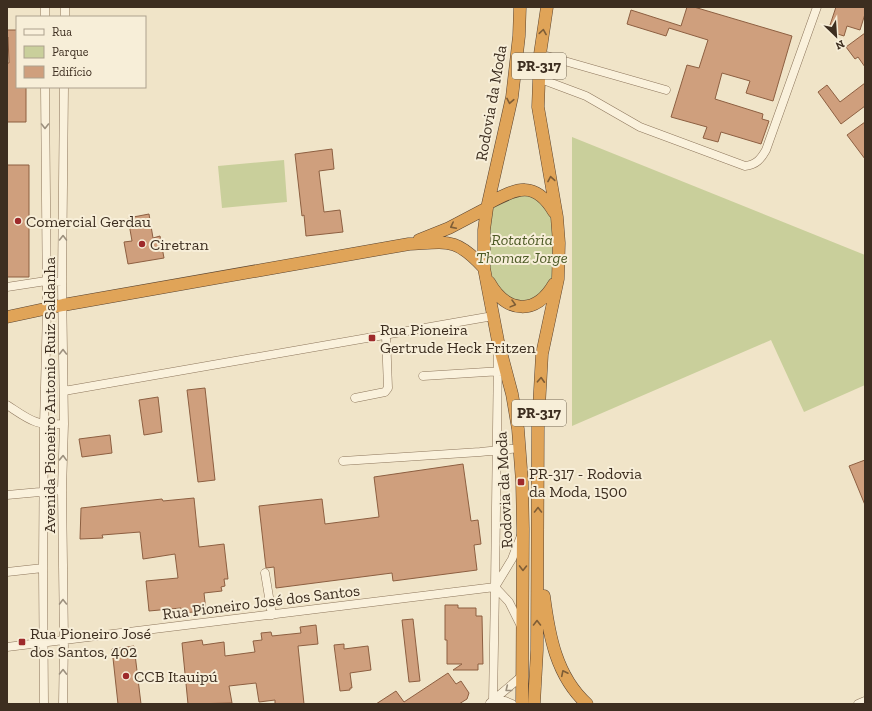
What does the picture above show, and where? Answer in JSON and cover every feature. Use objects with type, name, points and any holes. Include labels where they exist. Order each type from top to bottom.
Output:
[{"type":"highway","name":"Rodovia da Moda","points":[[488,206],[512,97],[519,36],[520,7]]},
{"type":"highway","name":"PR-317","points":[[547,7],[540,54],[538,107],[557,217],[559,243],[558,279]]},
{"type":"highway","points":[[409,244],[449,228],[513,191],[528,190],[538,194],[548,201],[557,217]]},
{"type":"highway","name":"PR-317","points":[[485,273],[484,230],[488,206]]},
{"type":"highway","points":[[7,317],[63,305],[409,244],[444,242],[459,246],[471,254],[485,273],[494,290],[505,302],[516,306],[528,306],[538,302],[548,294],[558,279]]},
{"type":"highway","name":"Rodovia da Moda","points":[[485,273],[502,371],[512,394],[520,448],[523,529],[522,704]]},
{"type":"highway","name":"Rodovia da Moda","points":[[534,704],[537,650],[538,425],[542,354],[558,279]]},
{"type":"highway","points":[[538,549],[548,625],[554,652],[567,679],[587,704]]},
{"type":"street","points":[[538,78],[586,96],[640,127],[745,166],[752,166],[760,159],[766,150],[817,7]]},
{"type":"street","points":[[540,54],[666,90]]},
{"type":"street","name":"Avenida Pioneiro Antonio Ruiz Saldanha","points":[[44,704],[45,643],[43,491],[47,309],[45,88]]},
{"type":"street","name":"Avenida Pioneiro Antonio Ruiz Saldanha","points":[[63,704],[64,641],[62,490],[64,391],[62,282],[64,88]]},
{"type":"street","points":[[7,287],[46,281],[62,282]]},
{"type":"street","points":[[64,391],[493,316]]},
{"type":"street","points":[[355,398],[385,392],[388,388],[386,335]]},
{"type":"street","points":[[423,376],[502,371],[497,451],[495,587],[491,702]]},
{"type":"street","points":[[7,405],[33,422],[44,425],[64,424]]},
{"type":"street","points":[[343,461],[497,451],[520,448]]},
{"type":"street","points":[[7,495],[62,490]]},
{"type":"street","points":[[495,587],[512,559],[523,529]]},
{"type":"street","points":[[7,572],[43,568]]},
{"type":"street","points":[[266,573],[272,615]]},
{"type":"street","points":[[495,587],[509,602],[522,628]]},
{"type":"street","name":"Rua Pioneiro José dos Santos","points":[[7,648],[495,587]]},
{"type":"street","points":[[491,702],[523,676]]},
{"type":"street","points":[[491,702],[505,701],[512,704]]},
{"type":"street","points":[[858,704],[865,701]]},
{"type":"green space","points":[[572,137],[865,255],[865,385],[804,412],[771,340],[572,426]]},
{"type":"green space","points":[[284,160],[287,202],[222,208],[218,166]]},
{"type":"green space","name":"Rotatória Thomaz Jorge","points":[[528,190],[557,217],[558,279],[539,302],[505,302],[484,268],[487,208]]},
{"type":"building","points":[[687,7],[694,7],[792,36],[773,101],[746,93],[750,81],[722,73],[715,99],[763,114],[762,119],[769,121],[761,144],[721,132],[718,142],[703,138],[707,127],[671,117],[687,65],[699,68],[708,40],[669,28],[666,36],[627,24],[631,10],[681,26]]},
{"type":"building","points":[[836,7],[865,7],[865,14],[860,30],[847,26],[844,36],[828,31]]},
{"type":"building","points":[[7,30],[16,30],[16,88],[26,88],[26,122],[7,122],[7,63],[9,63]]},
{"type":"building","points":[[865,33],[865,67],[858,57],[855,59],[846,47]]},
{"type":"building","points":[[865,83],[865,106],[841,124],[818,92],[827,85],[840,102]]},
{"type":"building","points":[[865,122],[865,159],[847,135]]},
{"type":"building","points":[[332,149],[334,169],[319,171],[324,212],[340,210],[343,232],[306,236],[304,215],[302,216],[295,154]]},
{"type":"building","name":"Comercial Gerdau","points":[[7,165],[29,165],[29,277],[7,277]]},
{"type":"building","points":[[149,214],[153,238],[160,236],[164,258],[128,264],[124,242],[132,241],[128,218]]},
{"type":"building","points":[[205,388],[215,480],[198,482],[187,390]]},
{"type":"building","points":[[158,397],[162,432],[144,435],[139,400]]},
{"type":"building","points":[[110,435],[112,453],[82,457],[79,439]]},
{"type":"building","points":[[865,460],[865,505],[849,466]]},
{"type":"building","points":[[463,464],[471,521],[478,520],[481,544],[474,545],[477,570],[393,581],[392,573],[276,588],[274,567],[266,568],[259,506],[322,499],[325,524],[379,517],[374,477]]},
{"type":"building","points":[[194,498],[199,547],[224,544],[228,579],[224,579],[225,586],[221,587],[222,591],[204,593],[206,611],[181,613],[181,608],[149,611],[146,581],[178,578],[175,554],[143,559],[140,532],[102,535],[103,538],[80,539],[81,508],[162,499],[163,501]]},
{"type":"building","points":[[445,605],[458,605],[458,608],[476,608],[476,616],[482,616],[483,664],[478,664],[478,670],[453,670],[462,664],[447,664]]},
{"type":"building","points":[[413,619],[420,681],[409,682],[402,620]]},
{"type":"building","points":[[316,625],[318,644],[298,646],[304,704],[275,704],[275,700],[259,702],[256,683],[229,686],[232,703],[188,704],[182,643],[202,640],[203,645],[224,642],[225,656],[255,652],[253,641],[262,640],[261,633],[271,632],[272,636],[301,633],[300,627]]},
{"type":"building","points":[[344,644],[344,649],[368,646],[371,670],[350,673],[352,688],[350,688],[350,690],[340,691],[334,645]]},
{"type":"building","name":"CCB Itauipú","points":[[134,646],[141,704],[118,704],[112,649]]},
{"type":"building","points":[[448,673],[456,684],[461,681],[469,693],[467,699],[459,704],[376,704],[396,691],[404,702]]},
{"type":"place","name":"Comercial Gerdau","points":[[18,221]]},
{"type":"place","name":"Ciretran","points":[[142,244]]},
{"type":"place","name":"Rua Pioneira Gertrude Heck Fritzen","points":[[372,338]]},
{"type":"place","name":"PR-317 - Rodovia da Moda, 1500","points":[[521,482]]},
{"type":"place","name":"Rua Pioneiro José dos Santos, 402","points":[[22,642]]},
{"type":"place","name":"CCB Itauipú","points":[[126,676]]}]
